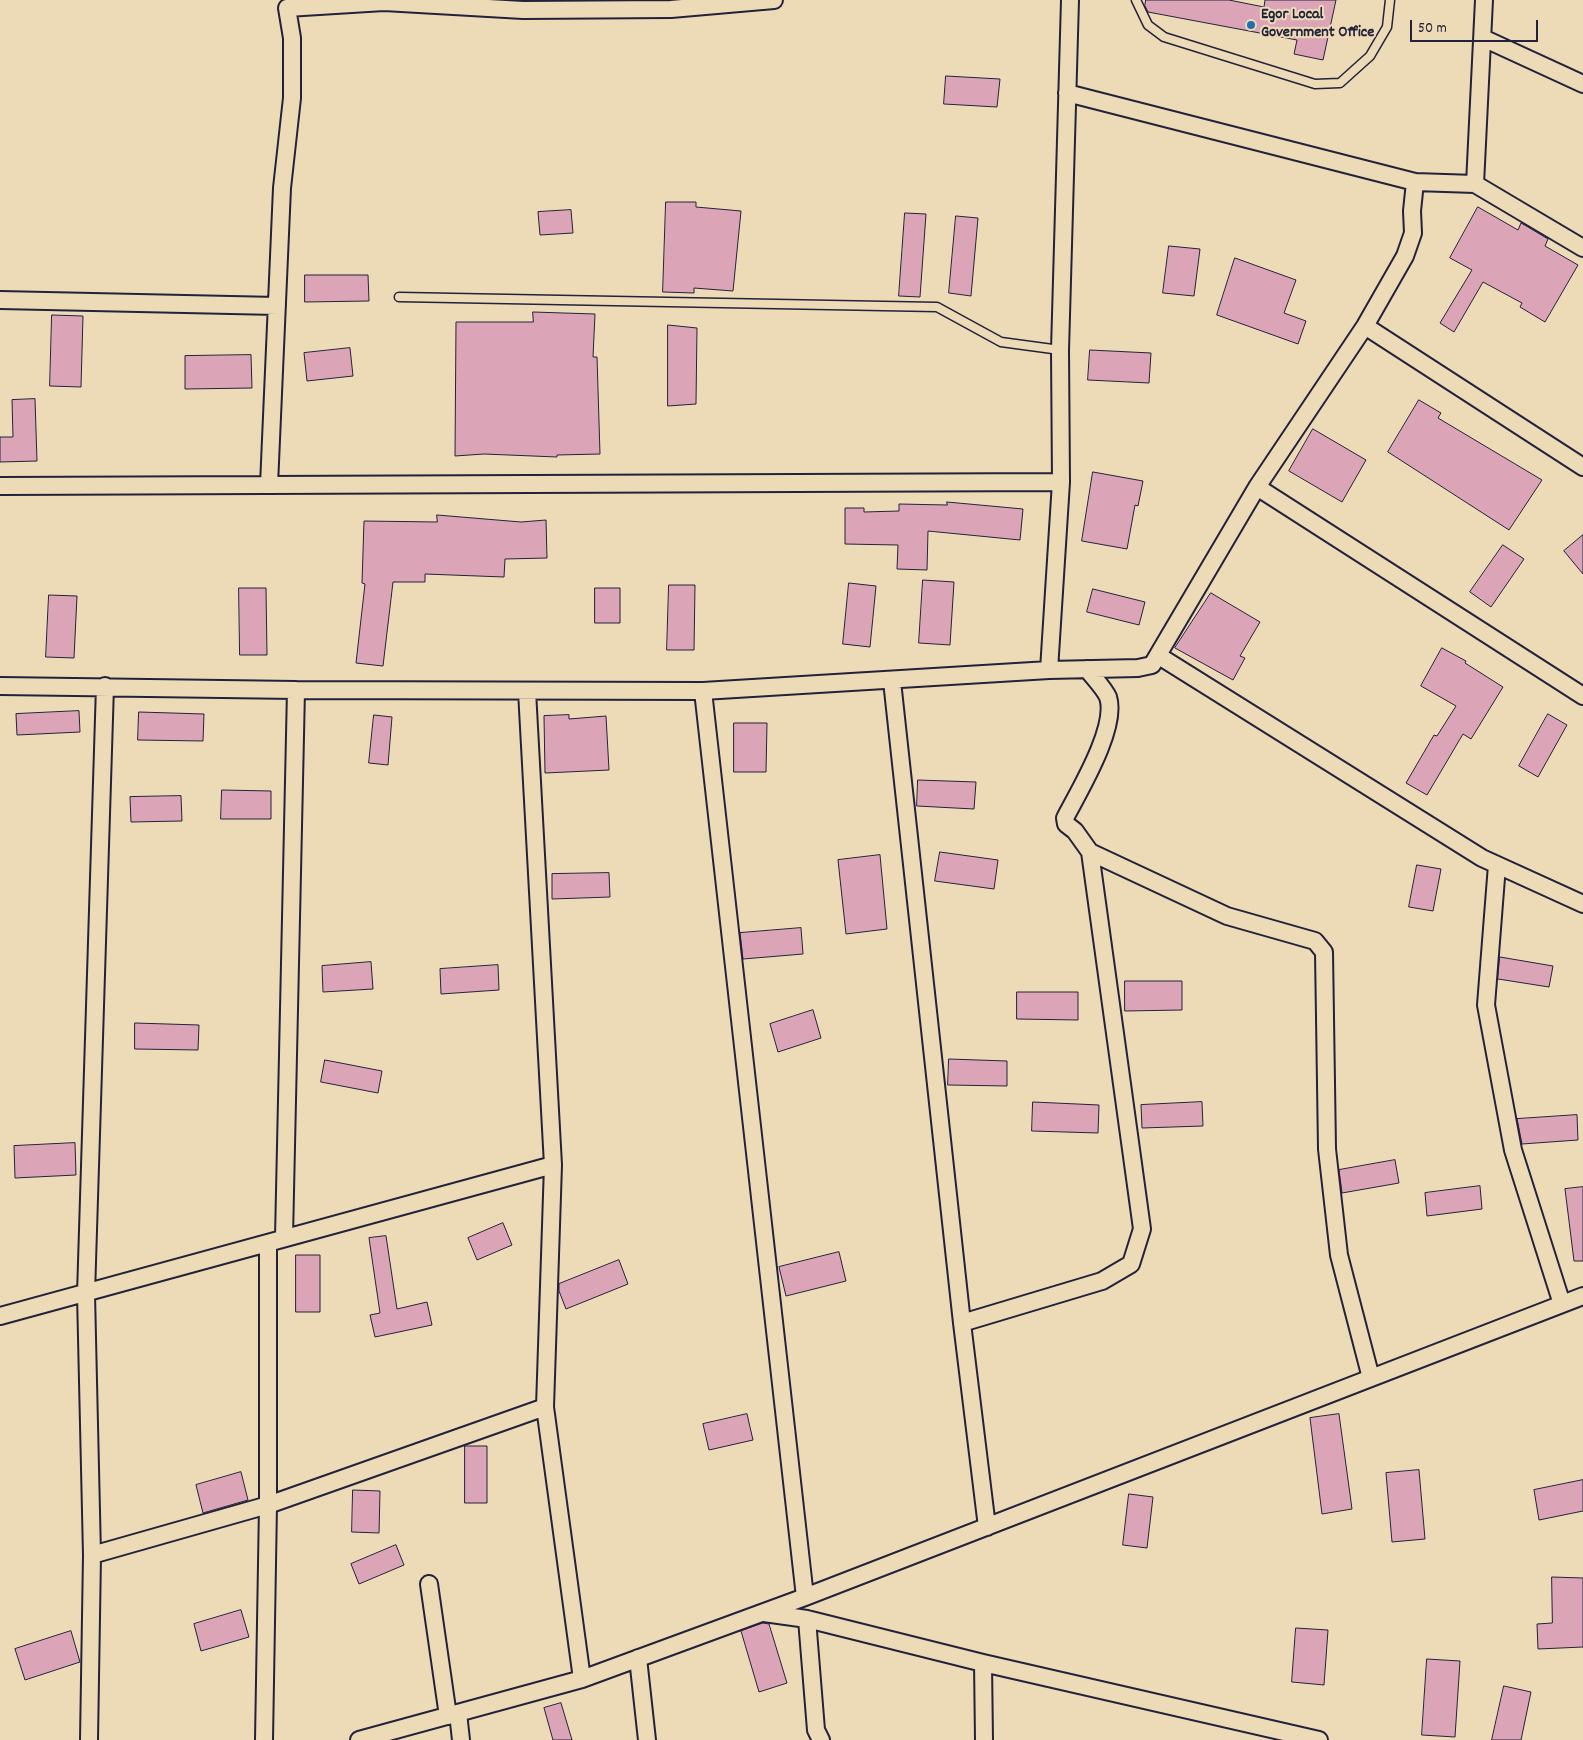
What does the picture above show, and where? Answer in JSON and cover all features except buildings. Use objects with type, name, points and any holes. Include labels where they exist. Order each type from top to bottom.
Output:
[{"type":"street","points":[[269,485],[282,188],[292,98],[292,38],[287,8],[384,1],[542,10],[671,9],[774,0]]},
{"type":"street","points":[[1049,670],[1061,482],[1060,350],[1070,0]]},
{"type":"street","points":[[1475,184],[1484,0]]},
{"type":"street","points":[[1483,38],[1583,84]]},
{"type":"street","points":[[1067,93],[1415,182],[1475,184],[1583,248]]},
{"type":"street","points":[[0,686],[296,690],[703,691],[1049,670],[1138,668],[1152,665],[1257,487],[1365,326],[1405,256],[1413,233],[1412,211],[1415,182]]},
{"type":"street","points":[[0,300],[277,306]]},
{"type":"street","points":[[1365,326],[1583,467]]},
{"type":"street","points":[[0,486],[1061,482]]},
{"type":"street","points":[[1257,487],[1583,696]]},
{"type":"street","points":[[1159,656],[1482,858],[1583,904]]},
{"type":"street","points":[[1087,669],[1108,697],[1108,719],[1102,744],[1065,821],[1090,852],[1227,916],[1315,941],[1324,952],[1327,1149],[1339,1255],[1371,1378]]},
{"type":"street","points":[[892,681],[962,1323],[987,1527]]},
{"type":"street","points":[[89,1740],[92,1555],[86,1294],[105,686]]},
{"type":"street","points":[[284,1237],[296,690]]},
{"type":"street","points":[[527,691],[553,1165],[545,1407],[582,1679]]},
{"type":"street","points":[[703,691],[805,1597]]},
{"type":"street","points":[[962,1323],[1102,1281],[1131,1264],[1142,1229],[1090,852]]},
{"type":"street","points":[[1497,865],[1486,1005],[1513,1150],[1562,1304]]},
{"type":"street","points":[[0,1316],[553,1165]]},
{"type":"street","points":[[264,1740],[268,1505],[268,1243]]},
{"type":"street","points":[[359,1740],[582,1679],[805,1597],[1562,1304],[1582,1299]]},
{"type":"street","points":[[92,1555],[268,1505],[545,1407]]},
{"type":"street","points":[[429,1584],[453,1714],[462,1740]]},
{"type":"street","points":[[762,1613],[806,1619],[1319,1740]]},
{"type":"street","points":[[806,1619],[816,1730],[820,1740]]},
{"type":"street","points":[[638,1658],[647,1740]]},
{"type":"street","points":[[983,1662],[984,1740]]},
{"type":"lane","points":[[1136,0],[1148,25],[1164,37],[1315,84],[1340,83],[1370,56],[1387,27],[1390,0]]},
{"type":"lane","points":[[399,297],[937,307],[1001,342],[1060,350]]},
{"type":"place","name":"Egor Local Government Office","points":[[1251,25]]}]
